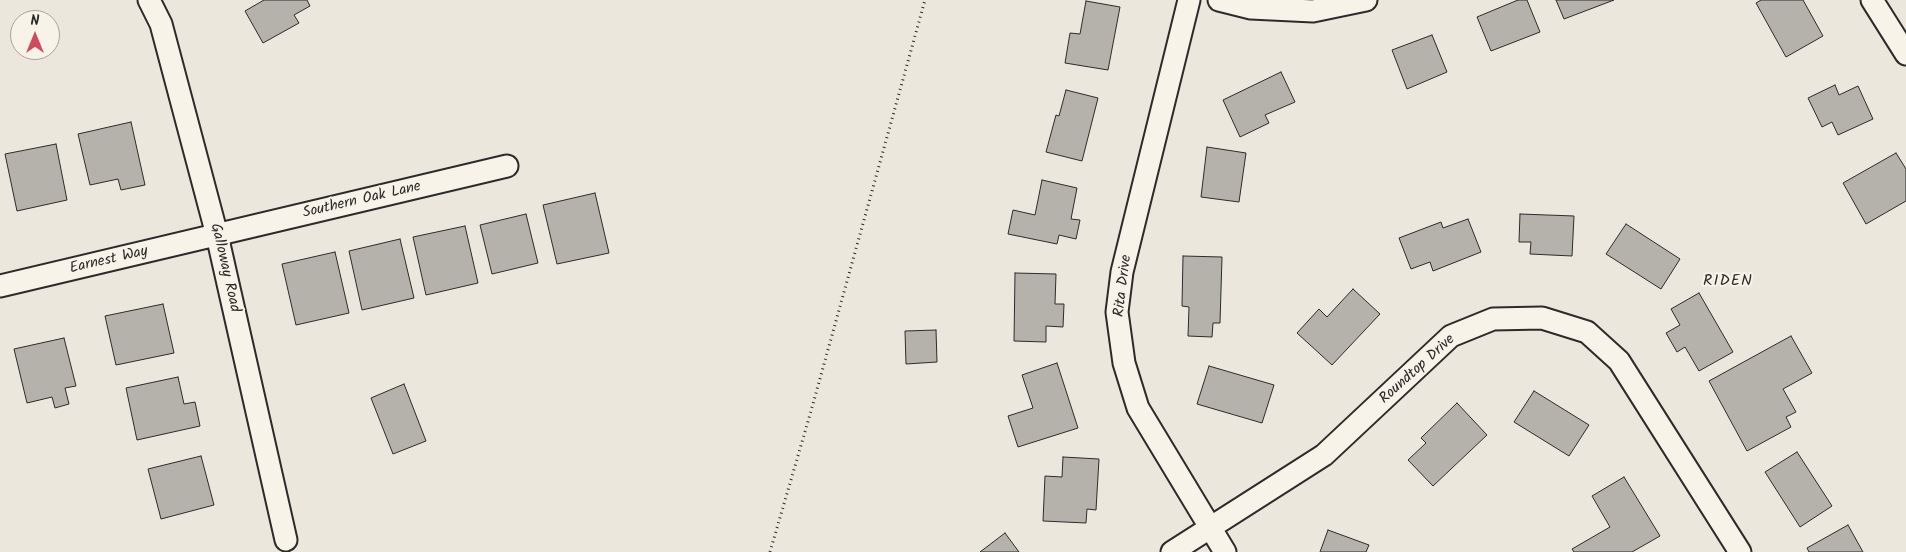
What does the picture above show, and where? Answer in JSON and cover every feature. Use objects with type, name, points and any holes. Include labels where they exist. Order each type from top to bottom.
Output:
[{"type":"street","name":"Galloway Road","points":[[149,0],[161,24],[217,235],[286,540]]},
{"type":"street","name":"Rita Drive","points":[[1189,0],[1122,272],[1117,312],[1124,363],[1138,408],[1226,552]]},
{"type":"street","points":[[1219,0],[1251,8],[1313,11],[1366,0]]},
{"type":"street","points":[[1872,0],[1906,54]]},
{"type":"street","name":"Southern Oak Lane","points":[[217,235],[507,166]]},
{"type":"street","name":"Earnest Way","points":[[0,286],[217,235]]},
{"type":"street","name":"Roundtop Drive","points":[[1172,552],[1324,455],[1451,336],[1493,319],[1542,318],[1587,332],[1618,361],[1740,552]]},
{"type":"path","points":[[770,552],[812,411],[926,0]]},
{"type":"building","points":[[264,0],[307,0],[310,6],[294,15],[299,23],[263,43],[245,11]]},
{"type":"building","points":[[1518,0],[1527,0],[1540,32],[1491,51],[1477,17]]},
{"type":"building","points":[[1556,0],[1614,0],[1564,19]]},
{"type":"building","points":[[1761,0],[1803,0],[1823,36],[1786,57],[1756,3]]},
{"type":"building","points":[[1086,1],[1120,7],[1108,70],[1065,63],[1070,33],[1080,34]]},
{"type":"building","points":[[1432,35],[1447,72],[1407,89],[1392,50]]},
{"type":"building","points":[[1281,72],[1295,102],[1265,115],[1269,123],[1240,137],[1223,100]]},
{"type":"building","points":[[1835,85],[1839,95],[1858,86],[1873,119],[1838,135],[1832,122],[1822,127],[1808,98]]},
{"type":"building","points":[[1066,90],[1098,98],[1082,161],[1046,152],[1056,115],[1059,116]]},
{"type":"building","points":[[131,122],[145,185],[121,190],[118,179],[90,185],[78,134]]},
{"type":"building","points":[[56,144],[67,200],[17,211],[5,154]]},
{"type":"building","points":[[1207,147],[1246,153],[1239,202],[1201,197]]},
{"type":"building","points":[[1896,153],[1906,169],[1906,201],[1866,224],[1843,183]]},
{"type":"building","points":[[1042,180],[1077,188],[1071,219],[1080,220],[1076,239],[1059,235],[1057,244],[1008,234],[1013,210],[1035,215]]},
{"type":"building","points":[[595,193],[609,253],[557,264],[543,205]]},
{"type":"building","points":[[526,214],[538,263],[492,274],[480,225]]},
{"type":"building","points":[[1520,214],[1574,216],[1572,256],[1530,254],[1531,242],[1519,242]]},
{"type":"building","points":[[1468,219],[1481,252],[1433,271],[1430,262],[1411,269],[1399,238],[1441,222],[1443,228]]},
{"type":"building","points":[[1626,224],[1680,259],[1661,289],[1606,254]]},
{"type":"building","points":[[465,226],[478,283],[426,295],[413,237]]},
{"type":"building","points":[[400,239],[414,298],[362,310],[349,251]]},
{"type":"building","points":[[335,252],[349,313],[296,325],[282,264]]},
{"type":"building","points":[[1183,256],[1222,257],[1220,323],[1213,323],[1212,337],[1188,336],[1189,307],[1182,306]]},
{"type":"building","points":[[1015,273],[1056,274],[1055,304],[1064,304],[1063,327],[1046,326],[1046,342],[1014,341]]},
{"type":"building","points":[[1353,289],[1380,314],[1332,365],[1297,333],[1319,309],[1327,317]]},
{"type":"building","points":[[1699,293],[1733,352],[1699,371],[1685,347],[1677,352],[1666,333],[1680,325],[1671,309]]},
{"type":"building","points":[[163,304],[174,353],[116,365],[105,316]]},
{"type":"building","points":[[936,330],[937,362],[906,364],[905,331]]},
{"type":"building","points":[[1791,336],[1812,373],[1783,389],[1796,412],[1786,417],[1791,427],[1747,451],[1709,381]]},
{"type":"building","points":[[64,338],[76,386],[65,388],[69,404],[55,408],[52,397],[27,403],[14,349]]},
{"type":"building","points":[[1057,363],[1078,428],[1018,447],[1008,416],[1033,408],[1022,375]]},
{"type":"building","points":[[1209,366],[1274,385],[1262,423],[1197,404]]},
{"type":"building","points":[[178,377],[184,404],[195,402],[200,426],[137,440],[126,388]]},
{"type":"building","points":[[404,384],[426,441],[393,454],[371,398]]},
{"type":"building","points":[[1534,391],[1589,425],[1569,456],[1514,422]]},
{"type":"building","points":[[1457,403],[1487,435],[1433,486],[1408,460],[1426,443],[1421,438]]},
{"type":"building","points":[[1797,452],[1832,506],[1800,527],[1765,472]]},
{"type":"building","points":[[201,456],[214,505],[161,519],[148,469]]},
{"type":"building","points":[[1063,457],[1099,459],[1096,510],[1087,509],[1086,523],[1043,521],[1045,476],[1062,477]]},
{"type":"building","points":[[1624,477],[1660,536],[1632,552],[1574,552],[1572,549],[1610,527],[1592,496]]},
{"type":"building","points":[[1848,525],[1863,552],[1809,552],[1807,548]]},
{"type":"building","points":[[1328,530],[1369,545],[1366,552],[1320,552]]},
{"type":"building","points":[[1005,533],[1019,552],[980,552]]},
{"type":"district","name":"RIDEN","points":[[1728,282]]}]
